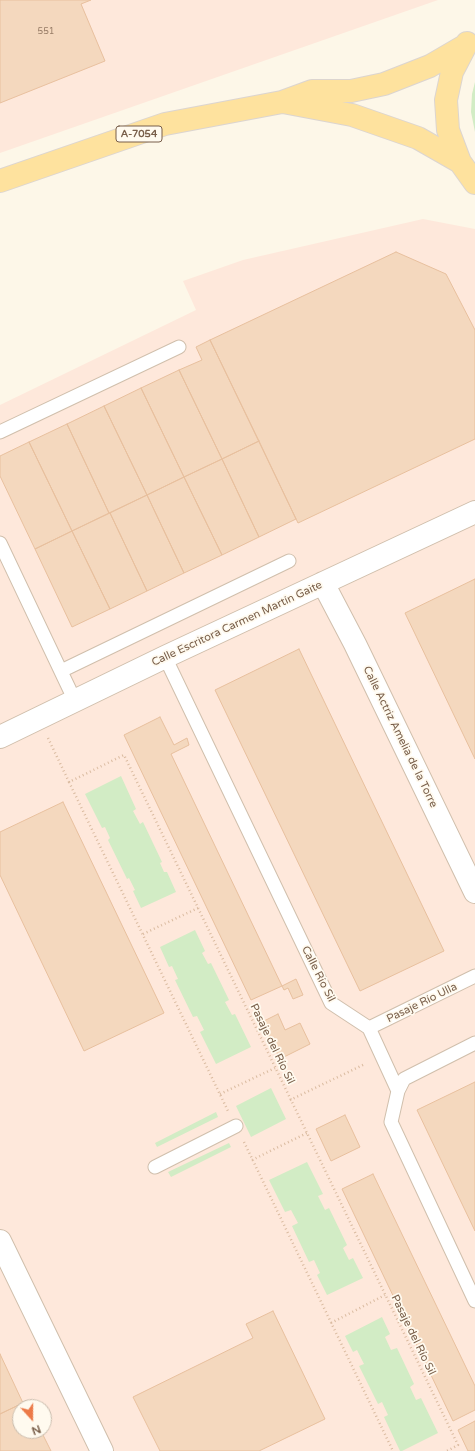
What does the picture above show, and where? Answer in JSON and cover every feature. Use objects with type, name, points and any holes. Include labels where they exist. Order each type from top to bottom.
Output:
[{"type":"main road","name":"A-7054","points":[[0,181],[165,124],[282,102],[312,92],[351,91],[384,84],[430,66],[470,40]]},
{"type":"main road","name":"A-7054","points":[[470,40],[452,72],[446,100],[448,130],[460,162],[475,182]]},
{"type":"main road","name":"A-7054","points":[[282,102],[352,115],[418,138],[460,162]]},
{"type":"street","name":"Calle Escritora Carmen Martín Gaite","points":[[0,737],[165,657],[475,512]]},
{"type":"street","name":"Calle Actriz Amelia de la Torre","points":[[323,583],[355,644],[475,892]]},
{"type":"street","points":[[0,1241],[102,1451]]},
{"type":"lane","points":[[0,432],[179,347]]},
{"type":"lane","points":[[0,543],[75,701]]},
{"type":"lane","points":[[61,671],[289,561]]},
{"type":"lane","name":"Calle Río Sil","points":[[165,657],[331,1003],[369,1028]]},
{"type":"lane","name":"Pasaje Río Ulla","points":[[369,1028],[475,976]]},
{"type":"lane","points":[[369,1028],[398,1090]]},
{"type":"lane","points":[[475,1043],[404,1078],[398,1090],[391,1122],[475,1301]]},
{"type":"lane","points":[[155,1167],[236,1126]]},
{"type":"path","name":"Pasaje del Río Sil","points":[[38,719],[69,782],[124,755],[458,1446],[447,1451]]},
{"type":"path","points":[[143,934],[198,908]]},
{"type":"path","points":[[290,1100],[382,1056]]},
{"type":"path","points":[[220,1094],[275,1068]]},
{"type":"path","points":[[252,1160],[307,1133]]},
{"type":"path","points":[[331,1323],[385,1295]]},
{"type":"shaded area","points":[[0,0],[438,0],[0,153]]},
{"type":"shaded area","points":[[423,219],[475,229],[475,1451],[0,1451],[0,405],[196,310],[183,281],[243,260]]},
{"type":"green space","points":[[475,82],[475,132],[471,112],[472,94]]},
{"type":"green space","points":[[121,776],[136,809],[133,811],[140,824],[143,822],[162,862],[160,863],[164,872],[167,872],[176,892],[141,908],[133,891],[135,890],[129,878],[127,879],[108,840],[110,838],[105,827],[102,828],[85,794]]},
{"type":"green space","points":[[195,930],[205,951],[202,953],[208,964],[211,963],[229,1000],[225,1002],[232,1015],[235,1014],[251,1047],[216,1064],[200,1032],[204,1030],[197,1016],[193,1017],[175,980],[178,979],[172,966],[169,967],[160,947]]},
{"type":"green space","points":[[271,1088],[286,1119],[251,1137],[236,1106]]},
{"type":"green space","points":[[216,1112],[218,1117],[157,1147],[155,1143]]},
{"type":"green space","points":[[229,1143],[231,1147],[171,1177],[168,1172]]},
{"type":"green space","points":[[307,1162],[323,1194],[318,1196],[325,1210],[329,1208],[347,1245],[343,1248],[349,1260],[353,1258],[363,1278],[327,1295],[317,1275],[320,1273],[314,1260],[309,1262],[292,1226],[298,1223],[291,1210],[285,1212],[269,1180]]},
{"type":"green space","points":[[382,1317],[390,1334],[385,1337],[391,1350],[397,1348],[414,1384],[410,1387],[416,1400],[421,1398],[438,1433],[402,1451],[400,1451],[384,1417],[388,1415],[382,1402],[378,1404],[359,1366],[364,1364],[357,1350],[353,1352],[345,1336]]},
{"type":"building","points":[[0,0],[91,0],[81,4],[105,61],[0,103]]},
{"type":"building","points":[[396,252],[446,274],[475,330],[475,439],[298,523],[210,340]]},
{"type":"building","points":[[210,340],[259,441],[222,459],[179,370],[202,360],[196,347]]},
{"type":"building","points":[[179,370],[222,459],[184,477],[141,388]]},
{"type":"building","points":[[141,388],[184,477],[147,495],[104,406]]},
{"type":"building","points":[[104,406],[147,495],[109,513],[67,424]]},
{"type":"building","points":[[67,424],[109,513],[72,531],[29,442]]},
{"type":"building","points":[[259,441],[296,519],[259,537],[222,459]]},
{"type":"building","points":[[29,442],[72,531],[35,549],[0,476],[0,456]]},
{"type":"building","points":[[222,459],[259,537],[222,555],[184,477]]},
{"type":"building","points":[[184,477],[222,555],[184,573],[147,495]]},
{"type":"building","points":[[147,495],[184,573],[147,591],[110,513]]},
{"type":"building","points":[[110,513],[147,591],[110,609],[72,531]]},
{"type":"building","points":[[72,531],[110,609],[72,627],[35,549]]},
{"type":"building","points":[[475,579],[475,759],[405,613]]},
{"type":"building","points":[[299,649],[444,951],[360,991],[215,690]]},
{"type":"building","points":[[160,717],[174,745],[187,738],[189,745],[171,754],[282,986],[251,1000],[124,735]]},
{"type":"building","points":[[63,802],[164,1013],[84,1051],[0,875],[0,832]]},
{"type":"building","points":[[296,979],[303,995],[293,999],[288,988],[284,990],[282,986]]},
{"type":"building","points":[[278,1014],[285,1030],[300,1023],[310,1044],[280,1059],[262,1022]]},
{"type":"building","points":[[475,1082],[475,1231],[417,1110]]},
{"type":"building","points":[[345,1115],[360,1147],[331,1161],[316,1129]]},
{"type":"building","points":[[373,1174],[475,1386],[475,1410],[453,1421],[342,1189]]},
{"type":"building","points":[[273,1311],[325,1419],[259,1451],[160,1451],[133,1397],[253,1338],[246,1324]]},
{"type":"building","points":[[0,1354],[21,1399],[12,1399],[12,1408],[0,1414]]},
{"type":"building","points":[[12,1408],[12,1439],[45,1439],[51,1451],[0,1451],[0,1414]]},
{"type":"building","points":[[475,1421],[475,1451],[468,1451],[458,1430]]}]
